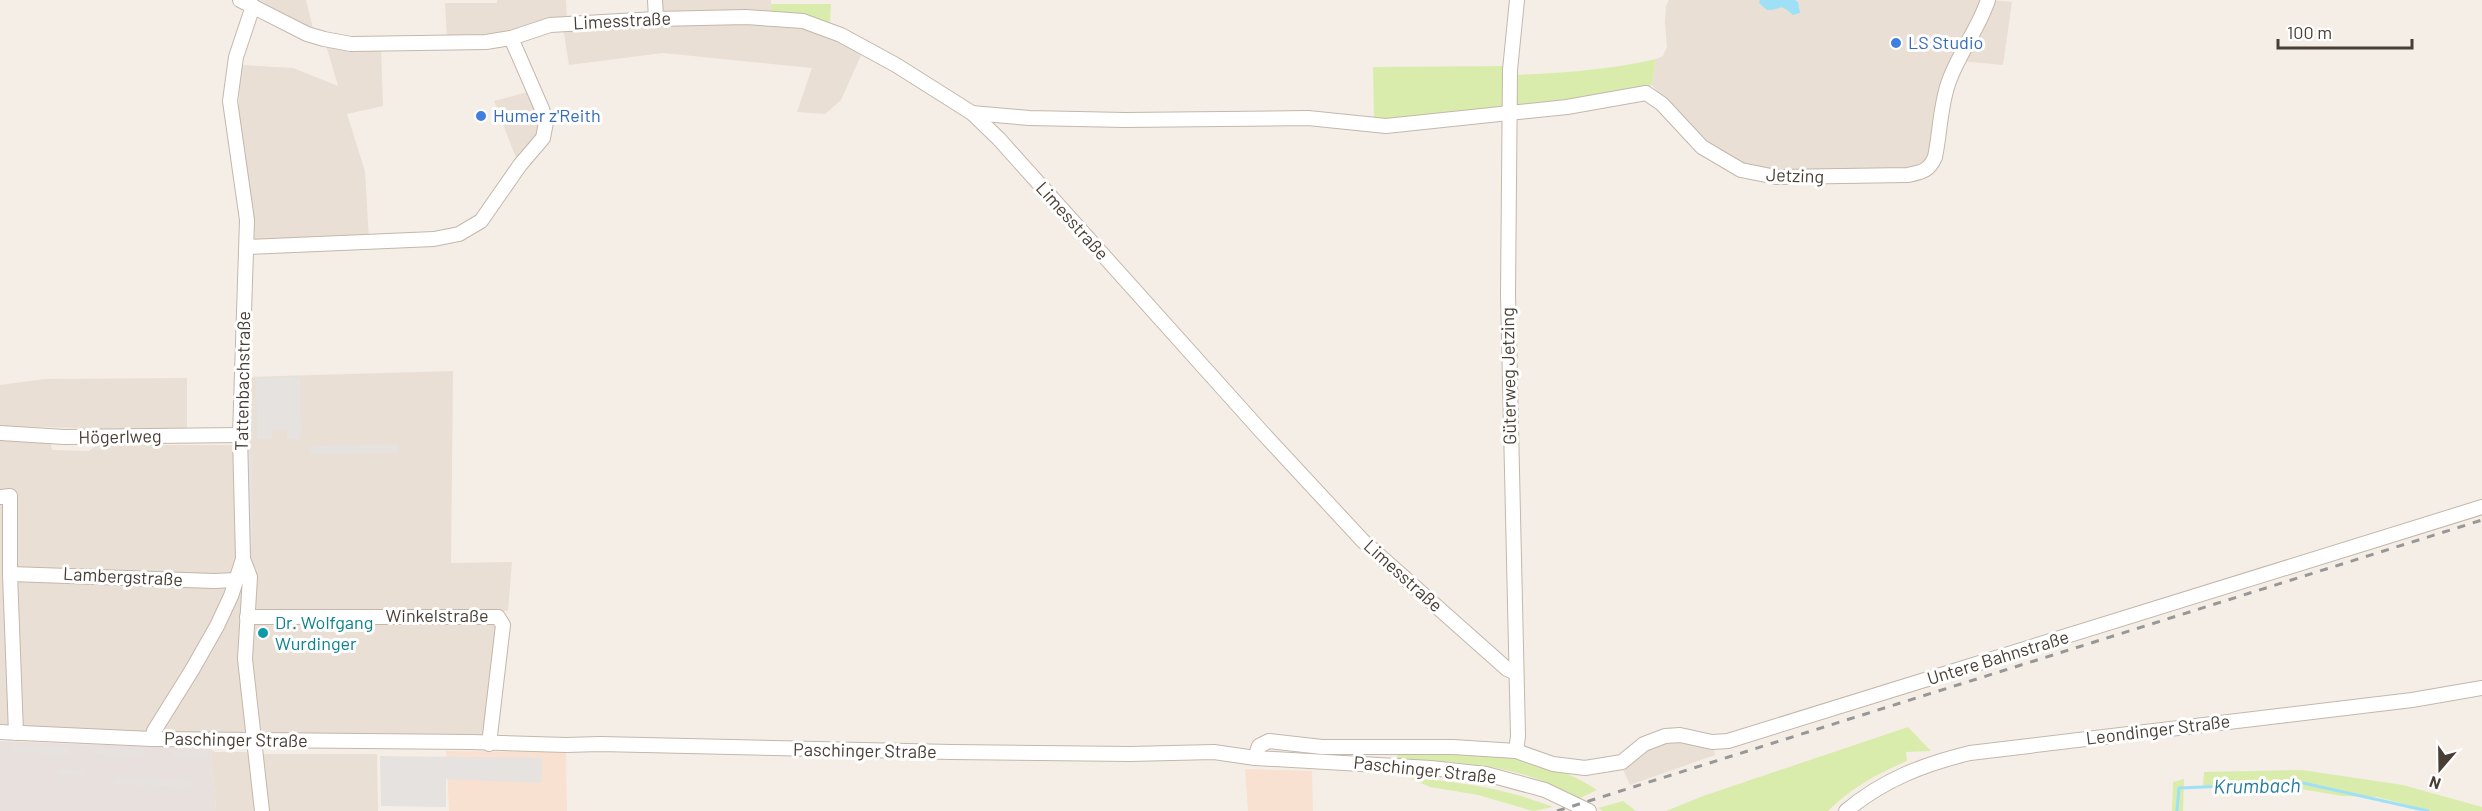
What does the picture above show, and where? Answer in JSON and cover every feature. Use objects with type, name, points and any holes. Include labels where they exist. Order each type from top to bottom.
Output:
[{"type":"street","points":[[655,0],[657,19]]},
{"type":"street","name":"Güterweg Jetzing","points":[[1516,751],[1518,736],[1508,385],[1508,203],[1510,70],[1517,0]]},
{"type":"street","name":"Jetzing","points":[[1510,115],[1567,108],[1646,93],[1662,104],[1702,147],[1728,164],[1757,174],[1801,178],[1908,175],[1925,172],[1931,167],[1935,157],[1950,76],[1980,22],[1988,0]]},
{"type":"street","name":"Limesstraße","points":[[246,3],[307,34],[336,42],[486,42],[511,38],[550,25],[657,19],[779,18],[816,25],[868,49],[972,113],[999,139],[1261,431],[1363,540],[1507,669],[1516,673]]},
{"type":"street","name":"Tattenbachstraße","points":[[153,739],[154,731],[217,626],[237,580],[243,559],[240,435],[247,247],[244,193],[230,101],[246,3]]},
{"type":"street","points":[[247,247],[434,239],[459,234],[475,226],[489,211],[520,165],[540,144],[546,129],[542,109],[511,38]]},
{"type":"street","points":[[972,113],[1029,118],[1125,120],[1308,118],[1386,126],[1510,115]]},
{"type":"street","name":"Högerlweg","points":[[0,433],[64,437],[240,435]]},
{"type":"street","points":[[0,497],[10,496],[10,574],[16,733]]},
{"type":"street","name":"Untere Bahnstraße","points":[[1255,758],[1259,746],[1269,741],[1322,747],[1453,747],[1516,751],[1553,764],[1585,768],[1622,762],[1644,744],[1665,736],[1680,735],[1720,742],[1737,739],[2482,507]]},
{"type":"street","points":[[243,559],[249,577],[245,659],[262,811]]},
{"type":"street","name":"Lambergstraße","points":[[10,574],[237,580]]},
{"type":"street","name":"Winkelstraße","points":[[246,617],[498,617],[503,625],[489,741]]},
{"type":"street","name":"Leondinger Straße","points":[[1846,811],[1874,790],[1916,768],[1970,753],[2440,696],[2482,688]]},
{"type":"street","name":"Paschinger Straße","points":[[0,732],[255,741],[472,742],[536,736],[600,744],[643,738],[752,749],[1130,754],[1214,761],[1255,758],[1389,765],[1486,774],[1545,790],[1589,811]]},
{"type":"shaded area","points":[[251,0],[306,0],[314,32]]},
{"type":"shaded area","points":[[497,0],[566,0],[567,20],[509,35],[447,40],[445,3],[497,3]]},
{"type":"shaded area","points":[[658,0],[771,0],[771,14],[661,12]]},
{"type":"shaded area","points":[[1669,0],[1985,0],[1963,44],[1935,147],[1921,170],[1762,173],[1710,150],[1652,85],[1656,59],[1663,56],[1667,47],[1665,22],[1666,6]]},
{"type":"shaded area","points":[[1991,0],[2012,2],[2003,65],[1960,61]]},
{"type":"shaded area","points":[[741,20],[816,28],[862,53],[841,100],[825,114],[797,112],[812,68],[663,53],[569,65],[563,28]]},
{"type":"shaded area","points":[[326,45],[381,48],[383,106],[347,114],[365,171],[369,240],[254,242],[251,203],[238,118],[241,65],[293,68],[338,86]]},
{"type":"shaded area","points":[[531,91],[542,128],[518,163],[494,101]]},
{"type":"shaded area","points":[[453,371],[451,563],[512,562],[508,611],[254,614],[252,566],[247,546],[245,377]]},
{"type":"shaded area","points":[[300,377],[301,439],[287,439],[287,430],[272,430],[272,439],[257,439],[256,378]]},
{"type":"shaded area","points":[[187,378],[187,432],[88,433],[80,428],[0,426],[0,385],[45,379]]},
{"type":"shaded area","points":[[246,386],[252,386],[253,439],[247,439]]},
{"type":"shaded area","points":[[0,437],[50,439],[52,450],[89,451],[97,445],[232,445],[235,447],[239,555],[232,577],[7,569],[10,728],[0,728]]},
{"type":"shaded area","points":[[398,444],[398,453],[311,454],[311,446]]},
{"type":"shaded area","points":[[246,452],[252,452],[253,546],[247,546]]},
{"type":"shaded area","points":[[244,579],[250,733],[163,732],[162,730]]},
{"type":"shaded area","points":[[13,581],[223,586],[227,590],[200,651],[147,732],[20,729]]},
{"type":"shaded area","points":[[497,622],[483,735],[477,737],[262,736],[258,733],[249,628],[254,623]]},
{"type":"shaded area","points":[[1669,738],[1713,745],[1715,755],[1630,785],[1622,767],[1637,752]]},
{"type":"shaded area","points":[[0,741],[211,749],[216,811],[0,811]]},
{"type":"shaded area","points":[[14,746],[69,748],[69,755],[14,752]]},
{"type":"shaded area","points":[[96,748],[145,749],[144,756],[95,754]]},
{"type":"shaded area","points":[[211,749],[215,752],[246,752],[252,755],[257,811],[216,811]]},
{"type":"shaded area","points":[[173,751],[207,751],[207,758],[173,757]]},
{"type":"shaded area","points":[[446,751],[566,752],[567,811],[449,811]]},
{"type":"shaded area","points":[[264,754],[377,754],[378,811],[265,811],[262,756]]},
{"type":"shaded area","points":[[380,756],[542,758],[541,783],[446,779],[446,807],[381,806]]},
{"type":"shaded area","points":[[58,769],[85,770],[85,776],[58,775]]},
{"type":"shaded area","points":[[1245,769],[1312,771],[1313,811],[1248,811]]},
{"type":"shaded area","points":[[116,778],[189,781],[189,787],[116,785]]},
{"type":"green space","points":[[771,4],[831,4],[830,26],[771,14]]},
{"type":"green space","points":[[1656,59],[1652,85],[1634,91],[1521,107],[1515,104],[1513,75],[1621,66]]},
{"type":"green space","points":[[1507,66],[1505,108],[1374,124],[1373,67]]},
{"type":"green space","points":[[1908,727],[1931,751],[1906,752],[1907,761],[1865,782],[1828,811],[1666,811],[1703,796]]},
{"type":"green space","points":[[1398,751],[1501,756],[1550,767],[1597,790],[1578,799],[1545,782],[1523,774],[1469,764],[1397,759]]},
{"type":"green space","points":[[2302,770],[2403,785],[2482,807],[2482,811],[2431,811],[2377,797],[2342,796],[2278,785],[2203,787],[2204,772]]},
{"type":"green space","points":[[1410,778],[1483,787],[1518,795],[1553,807],[1533,811],[1478,795],[1430,787]]},
{"type":"green space","points":[[2184,779],[2183,811],[2172,811],[2173,782]]},
{"type":"green space","points":[[1623,801],[1636,811],[1603,811],[1598,808]]},
{"type":"water","points":[[1760,0],[1795,0],[1798,2],[1800,13],[1793,15],[1782,8],[1767,10],[1759,3]]},
{"type":"waterway","name":"Krumbach","points":[[2177,811],[2179,788],[2303,783],[2428,811]]},
{"type":"railway","points":[[1557,811],[2482,520]]},
{"type":"place","name":"LS Studio","points":[[1896,43]]},
{"type":"place","name":"Humer z'Reith","points":[[481,116]]},
{"type":"place","name":"Dr. Wolfgang Wurdinger","points":[[263,633]]}]
